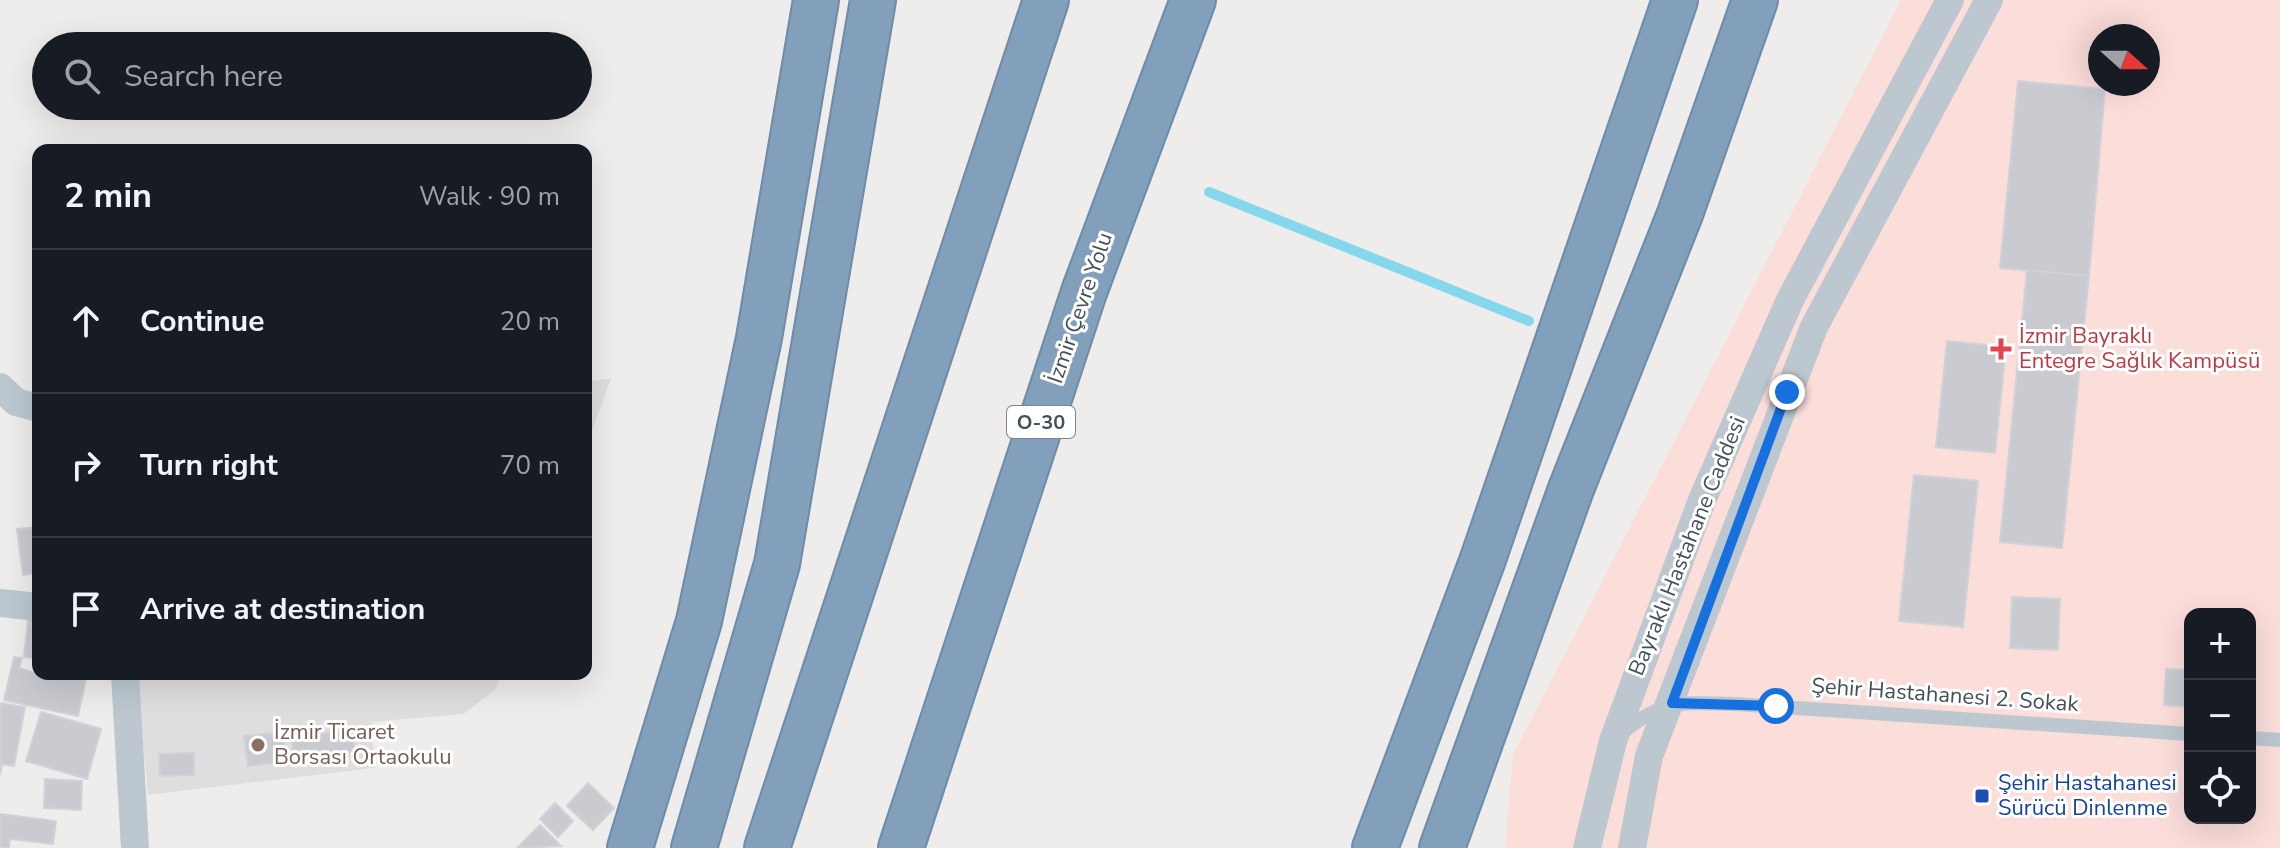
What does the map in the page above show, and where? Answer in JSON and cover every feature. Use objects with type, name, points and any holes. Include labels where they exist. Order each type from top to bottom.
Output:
[{"type":"highway","points":[[630,848],[699,621],[759,338],[816,0]]},
{"type":"highway","points":[[694,848],[777,564],[873,0]]},
{"type":"highway","points":[[767,848],[1046,0]]},
{"type":"highway","name":"İzmir Çevre Yolu","points":[[901,848],[1084,292],[1193,0]]},
{"type":"highway","points":[[1375,848],[1483,559],[1675,0]]},
{"type":"highway","points":[[1442,848],[1571,489],[1680,214],[1755,0]]},
{"type":"street","name":"Bayraklı Hastahane Caddesi","points":[[1587,848],[1613,741],[1702,500],[1790,300],[1950,0]]},
{"type":"street","name":"Bayraklı Hastahane Caddesi","points":[[1632,848],[1649,756],[1672,703],[1814,327],[1989,0]]},
{"type":"street","points":[[0,387],[16,402],[32,406]]},
{"type":"street","points":[[0,603],[32,606]]},
{"type":"street","points":[[125,680],[135,848]]},
{"type":"lane","name":"Şehir Hastahanesi 2. Sokak","points":[[1613,741],[1643,716],[1672,703],[1749,704],[2184,734]]},
{"type":"lane","points":[[2256,738],[2280,740]]},
{"type":"shaded area","name":"İzmir Bayraklı Entegre Sağlık Kampüsü","points":[[1901,0],[2280,0],[2280,848],[1505,848],[1513,755]]},
{"type":"shaded area","points":[[611,378],[592,430],[592,381]]},
{"type":"shaded area","name":"İzmir Ticaret Borsası Ortaokulu","points":[[137,680],[499,680],[495,690],[463,714],[372,722],[374,768],[148,795]]},
{"type":"building","points":[[2018,81],[2088,87],[2088,96],[2104,96],[2089,276],[2000,268]]},
{"type":"building","points":[[2027,270],[2089,276],[2062,548],[2000,542]]},
{"type":"building","points":[[1947,341],[2006,347],[1995,453],[1936,447]]},
{"type":"building","points":[[1914,475],[1978,481],[1963,627],[1899,621]]},
{"type":"building","points":[[32,528],[32,574],[23,575],[17,529]]},
{"type":"building","points":[[2012,597],[2060,599],[2058,650],[2010,648]]},
{"type":"building","points":[[29,611],[32,611],[32,658],[24,657]]},
{"type":"building","points":[[14,657],[22,658],[19,668],[32,672],[32,680],[86,680],[78,716],[4,700]]},
{"type":"building","points":[[2166,669],[2184,670],[2184,707],[2164,705]]},
{"type":"building","points":[[0,703],[25,707],[14,766],[2,764],[0,775]]},
{"type":"building","points":[[41,712],[101,729],[87,779],[26,761]]},
{"type":"building","points":[[352,729],[355,751],[294,760],[291,738]]},
{"type":"building","points":[[283,732],[286,762],[248,766],[244,736]]},
{"type":"building","points":[[194,753],[194,775],[160,776],[159,754]]},
{"type":"building","points":[[45,779],[82,781],[81,810],[44,808]]},
{"type":"building","points":[[588,783],[614,808],[593,830],[567,806]]},
{"type":"building","points":[[555,803],[573,821],[558,837],[540,819]]},
{"type":"building","points":[[0,814],[56,821],[53,844],[10,839],[9,848],[0,848]]},
{"type":"building","points":[[540,825],[561,846],[517,848]]},
{"type":"waterway","points":[[1209,192],[1529,321]]},
{"type":"place","name":"İzmir Bayraklı Entegre Sağlık Kampüsü","points":[[2001,349]]},
{"type":"place","name":"İzmir Ticaret Borsası Ortaokulu","points":[[258,745]]},
{"type":"place","name":"Şehir Hastahanesi Sürücü Dinlenme","points":[[1982,796]]},
{"type":"route","points":[[1776,706],[1672,703],[1787,392]]}]
